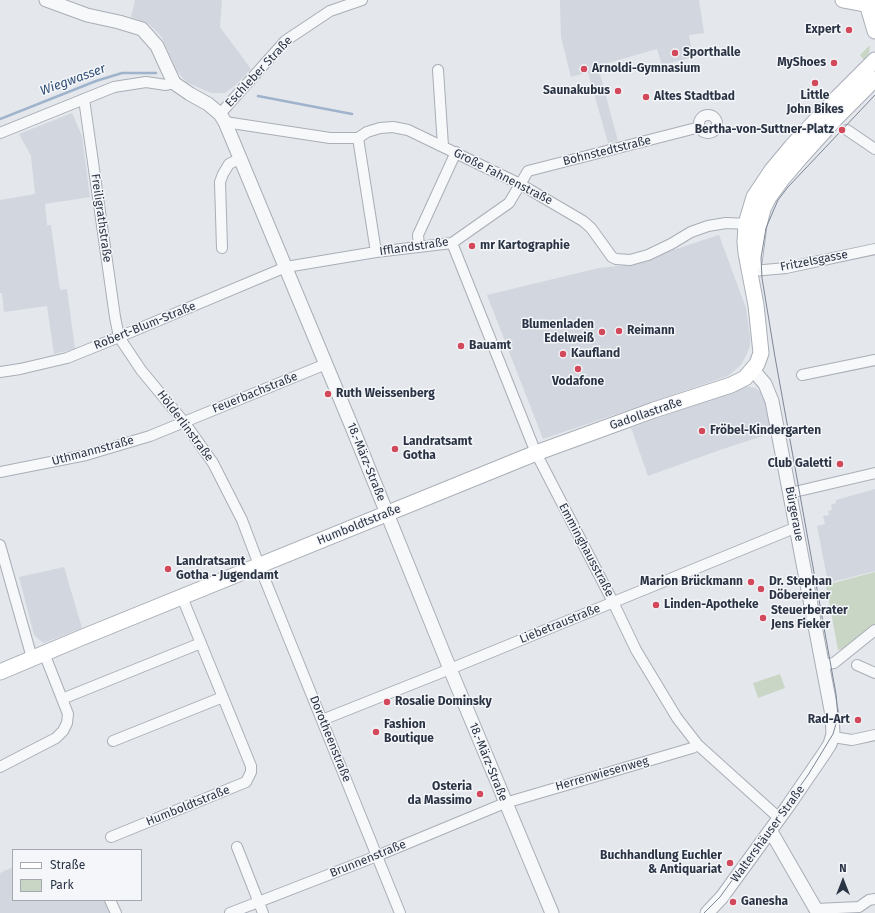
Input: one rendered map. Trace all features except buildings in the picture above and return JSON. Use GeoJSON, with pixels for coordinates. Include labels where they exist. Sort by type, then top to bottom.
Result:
{"type":"FeatureCollection","features":[{"type":"Feature","properties":{"kind":"main road"},"geometry":{"type":"LineString","coordinates":[[843,0],[870,3],[875,31]]}},
{"type":"Feature","properties":{"kind":"main road"},"geometry":{"type":"LineString","coordinates":[[832,113],[875,60]]}},
{"type":"Feature","properties":{"kind":"main road"},"geometry":{"type":"LineString","coordinates":[[754,370],[760,358],[761,348],[753,276],[746,253],[752,224],[754,197],[761,185],[792,146],[875,79]]}},
{"type":"Feature","properties":{"kind":"main road","name":"Gadollastraße"},"geometry":{"type":"LineString","coordinates":[[536,453],[654,410],[731,385],[745,378],[754,370]]}},
{"type":"Feature","properties":{"kind":"main road","name":"Humboldtstraße"},"geometry":{"type":"LineString","coordinates":[[0,672],[536,453]]}},
{"type":"Feature","properties":{"kind":"street"},"geometry":{"type":"LineString","coordinates":[[46,0],[88,15],[142,29],[157,46],[174,83],[208,104],[223,118]]}},
{"type":"Feature","properties":{"kind":"street","name":"Eschleber Straße"},"geometry":{"type":"LineString","coordinates":[[223,118],[285,41],[330,11],[362,0]]}},
{"type":"Feature","properties":{"kind":"street"},"geometry":{"type":"LineString","coordinates":[[438,70],[443,146]]}},
{"type":"Feature","properties":{"kind":"street"},"geometry":{"type":"LineString","coordinates":[[0,133],[114,87],[146,82],[166,85],[174,83]]}},
{"type":"Feature","properties":{"kind":"street","name":"Freiligrathstraße"},"geometry":{"type":"LineString","coordinates":[[84,99],[119,337]]}},
{"type":"Feature","properties":{"kind":"street","name":"Große Fahnenstraße"},"geometry":{"type":"LineString","coordinates":[[223,118],[330,138],[358,138],[373,130],[393,127],[408,130],[520,184],[583,221],[591,228],[612,257],[616,259],[630,260],[648,255],[691,232],[708,226],[726,223],[752,224]]}},
{"type":"Feature","properties":{"kind":"street","name":"18.-März-Straße"},"geometry":{"type":"LineString","coordinates":[[223,118],[241,158],[450,669],[552,913]]}},
{"type":"Feature","properties":{"kind":"street","name":"Bohnstedtstraße"},"geometry":{"type":"LineString","coordinates":[[520,184],[528,170],[700,127]]}},
{"type":"Feature","properties":{"kind":"street"},"geometry":{"type":"LineString","coordinates":[[848,130],[875,150]]}},
{"type":"Feature","properties":{"kind":"street"},"geometry":{"type":"LineString","coordinates":[[358,138],[376,252]]}},
{"type":"Feature","properties":{"kind":"street"},"geometry":{"type":"LineString","coordinates":[[419,247],[418,235],[456,152]]}},
{"type":"Feature","properties":{"kind":"street"},"geometry":{"type":"LineString","coordinates":[[222,248],[220,182],[229,164],[241,158]]}},
{"type":"Feature","properties":{"kind":"street","name":"Ifflandstraße"},"geometry":{"type":"LineString","coordinates":[[286,267],[376,252],[452,243],[509,203],[520,184]]}},
{"type":"Feature","properties":{"kind":"street","name":"Emminghausstraße"},"geometry":{"type":"LineString","coordinates":[[452,243],[536,453],[613,602],[636,650],[678,718],[698,745],[779,818]]}},
{"type":"Feature","properties":{"kind":"street","name":"Fritzelsgasse"},"geometry":{"type":"LineString","coordinates":[[753,276],[875,249]]}},
{"type":"Feature","properties":{"kind":"street","name":"Robert-Blum-Straße"},"geometry":{"type":"LineString","coordinates":[[0,372],[67,358],[286,267]]}},
{"type":"Feature","properties":{"kind":"street","name":"Hölderlinstraße"},"geometry":{"type":"LineString","coordinates":[[119,337],[141,370],[184,422],[213,463],[242,520],[259,565]]}},
{"type":"Feature","properties":{"kind":"street"},"geometry":{"type":"LineString","coordinates":[[802,375],[875,360]]}},
{"type":"Feature","properties":{"kind":"street","name":"Feuerbachstraße"},"geometry":{"type":"LineString","coordinates":[[184,422],[326,364]]}},
{"type":"Feature","properties":{"kind":"street","name":"Bürgeraue"},"geometry":{"type":"LineString","coordinates":[[754,370],[765,384],[771,395],[833,724],[833,738]]}},
{"type":"Feature","properties":{"kind":"street","name":"Uthmannstraße"},"geometry":{"type":"LineString","coordinates":[[0,472],[86,456],[150,436],[184,422]]}},
{"type":"Feature","properties":{"kind":"street"},"geometry":{"type":"LineString","coordinates":[[790,493],[875,473]]}},
{"type":"Feature","properties":{"kind":"street","name":"Liebetraustraße"},"geometry":{"type":"LineString","coordinates":[[322,720],[797,527]]}},
{"type":"Feature","properties":{"kind":"street"},"geometry":{"type":"LineString","coordinates":[[0,545],[38,656],[62,699],[68,714],[66,727],[60,734],[0,767]]}},
{"type":"Feature","properties":{"kind":"street","name":"Dorotheenstraße"},"geometry":{"type":"LineString","coordinates":[[259,565],[400,913]]}},
{"type":"Feature","properties":{"kind":"street","name":"Humboldtstraße"},"geometry":{"type":"LineString","coordinates":[[111,837],[246,782],[251,772],[251,766],[182,597]]}},
{"type":"Feature","properties":{"kind":"street"},"geometry":{"type":"LineString","coordinates":[[822,665],[834,663],[875,630]]}},
{"type":"Feature","properties":{"kind":"street"},"geometry":{"type":"LineString","coordinates":[[62,699],[200,643]]}},
{"type":"Feature","properties":{"kind":"street"},"geometry":{"type":"LineString","coordinates":[[857,664],[875,673]]}},
{"type":"Feature","properties":{"kind":"street"},"geometry":{"type":"LineString","coordinates":[[113,740],[223,697]]}},
{"type":"Feature","properties":{"kind":"street"},"geometry":{"type":"LineString","coordinates":[[833,738],[852,740],[875,735]]}},
{"type":"Feature","properties":{"kind":"street","name":"Waltershäuser Straße"},"geometry":{"type":"LineString","coordinates":[[707,913],[722,897],[769,832],[825,752],[833,738]]}},
{"type":"Feature","properties":{"kind":"street","name":"Herrenwiesenweg"},"geometry":{"type":"LineString","coordinates":[[505,802],[698,745]]}},
{"type":"Feature","properties":{"kind":"street","name":"Brunnenstraße"},"geometry":{"type":"LineString","coordinates":[[230,913],[376,856],[505,802]]}},
{"type":"Feature","properties":{"kind":"street"},"geometry":{"type":"LineString","coordinates":[[769,832],[773,836],[817,911],[860,907],[869,900],[875,899]]}},
{"type":"Feature","properties":{"kind":"street"},"geometry":{"type":"LineString","coordinates":[[237,847],[263,913]]}},
{"type":"Feature","properties":{"kind":"street"},"geometry":{"type":"LineString","coordinates":[[110,901],[116,913]]}},
{"type":"Feature","properties":{"kind":"shaded area"},"geometry":{"type":"Polygon","coordinates":[[[135,0],[222,0],[220,27],[251,69],[236,85],[225,93],[211,93],[186,82],[177,71],[161,36],[149,24],[131,17],[135,0]]]}},
{"type":"Feature","properties":{"kind":"shaded area","name":"Arnoldi-Gymnasium"},"geometry":{"type":"Polygon","coordinates":[[[560,0],[699,0],[704,33],[689,35],[693,57],[662,65],[657,49],[598,66],[618,141],[608,143],[588,72],[571,77],[561,37],[560,0]]]}},
{"type":"Feature","properties":{"kind":"shaded area"},"geometry":{"type":"Polygon","coordinates":[[[72,113],[82,136],[90,197],[45,204],[47,225],[51,225],[60,290],[67,289],[75,349],[54,354],[47,306],[4,312],[2,293],[0,293],[0,200],[35,194],[31,156],[19,134],[72,113]]]}},
{"type":"Feature","properties":{"kind":"shaded area"},"geometry":{"type":"Polygon","coordinates":[[[719,235],[746,308],[750,346],[741,365],[728,376],[543,439],[487,295],[599,268],[627,265],[719,235]]]}},
{"type":"Feature","properties":{"kind":"shaded area","name":"Fröbel-Kindergarten"},"geometry":{"type":"Polygon","coordinates":[[[745,386],[756,388],[762,393],[767,406],[772,433],[648,476],[631,428],[745,386]]]}},
{"type":"Feature","properties":{"kind":"shaded area"},"geometry":{"type":"Polygon","coordinates":[[[875,489],[875,571],[828,583],[817,526],[825,524],[823,516],[829,515],[828,511],[832,510],[831,505],[836,503],[836,500],[875,489]]]}},
{"type":"Feature","properties":{"kind":"shaded area"},"geometry":{"type":"Polygon","coordinates":[[[64,567],[82,628],[44,643],[34,635],[19,577],[64,567]]]}},
{"type":"Feature","properties":{"kind":"shaded area"},"geometry":{"type":"Polygon","coordinates":[[[12,867],[12,901],[105,901],[111,913],[0,913],[0,873],[12,867]]]}},
{"type":"Feature","properties":{"kind":"green space"},"geometry":{"type":"Polygon","coordinates":[[[870,45],[869,53],[864,60],[860,55],[870,45]]]}},
{"type":"Feature","properties":{"kind":"green space"},"geometry":{"type":"Polygon","coordinates":[[[875,572],[875,625],[843,649],[838,650],[826,585],[875,572]]]}},
{"type":"Feature","properties":{"kind":"green space"},"geometry":{"type":"Polygon","coordinates":[[[780,674],[785,688],[758,698],[753,683],[780,674]]]}},
{"type":"Feature","properties":{"kind":"waterway","name":"Wiegwasser"},"geometry":{"type":"LineString","coordinates":[[0,119],[96,81],[122,73],[156,73]]}},
{"type":"Feature","properties":{"kind":"waterway","name":"Wiegwasser"},"geometry":{"type":"LineString","coordinates":[[258,96],[352,114]]}},
{"type":"Feature","properties":{"kind":"tram line"},"geometry":{"type":"LineString","coordinates":[[704,913],[720,897],[808,775],[833,734],[838,717],[836,694],[775,357],[762,278],[761,258],[766,228],[778,200],[788,187],[875,95]]}},
{"type":"Feature","properties":{"kind":"place","name":"Expert"},"geometry":{"type":"Point","coordinates":[849,30]}},
{"type":"Feature","properties":{"kind":"place","name":"Sporthalle"},"geometry":{"type":"Point","coordinates":[675,53]}},
{"type":"Feature","properties":{"kind":"place","name":"MyShoes"},"geometry":{"type":"Point","coordinates":[834,63]}},
{"type":"Feature","properties":{"kind":"place","name":"Arnoldi-Gymnasium"},"geometry":{"type":"Point","coordinates":[584,69]}},
{"type":"Feature","properties":{"kind":"place","name":"Little John Bikes"},"geometry":{"type":"Point","coordinates":[815,83]}},
{"type":"Feature","properties":{"kind":"place","name":"Saunakubus"},"geometry":{"type":"Point","coordinates":[618,91]}},
{"type":"Feature","properties":{"kind":"place","name":"Altes Stadtbad"},"geometry":{"type":"Point","coordinates":[646,97]}},
{"type":"Feature","properties":{"kind":"place","name":"Bertha-von-Suttner-Platz"},"geometry":{"type":"Point","coordinates":[842,130]}},
{"type":"Feature","properties":{"kind":"place","name":"mr Kartographie"},"geometry":{"type":"Point","coordinates":[472,246]}},
{"type":"Feature","properties":{"kind":"place","name":"Reimann"},"geometry":{"type":"Point","coordinates":[619,331]}},
{"type":"Feature","properties":{"kind":"place","name":"Blumenladen Edelweiß"},"geometry":{"type":"Point","coordinates":[602,332]}},
{"type":"Feature","properties":{"kind":"place","name":"Bauamt"},"geometry":{"type":"Point","coordinates":[461,346]}},
{"type":"Feature","properties":{"kind":"place","name":"Kaufland"},"geometry":{"type":"Point","coordinates":[563,354]}},
{"type":"Feature","properties":{"kind":"place","name":"Vodafone"},"geometry":{"type":"Point","coordinates":[578,369]}},
{"type":"Feature","properties":{"kind":"place","name":"Ruth Weissenberg"},"geometry":{"type":"Point","coordinates":[328,394]}},
{"type":"Feature","properties":{"kind":"place","name":"Fröbel-Kindergarten"},"geometry":{"type":"Point","coordinates":[702,431]}},
{"type":"Feature","properties":{"kind":"place","name":"Landratsamt Gotha"},"geometry":{"type":"Point","coordinates":[395,449]}},
{"type":"Feature","properties":{"kind":"place","name":"Club Galetti"},"geometry":{"type":"Point","coordinates":[840,464]}},
{"type":"Feature","properties":{"kind":"place","name":"Landratsamt Gotha - Jugendamt"},"geometry":{"type":"Point","coordinates":[168,569]}},
{"type":"Feature","properties":{"kind":"place","name":"Marion Brückmann"},"geometry":{"type":"Point","coordinates":[751,582]}},
{"type":"Feature","properties":{"kind":"place","name":"Dr. Stephan Döbereiner"},"geometry":{"type":"Point","coordinates":[761,589]}},
{"type":"Feature","properties":{"kind":"place","name":"Linden-Apotheke"},"geometry":{"type":"Point","coordinates":[656,605]}},
{"type":"Feature","properties":{"kind":"place","name":"Steuerberater Jens Fieker"},"geometry":{"type":"Point","coordinates":[763,618]}},
{"type":"Feature","properties":{"kind":"place","name":"Rosalie Dominsky"},"geometry":{"type":"Point","coordinates":[387,702]}},
{"type":"Feature","properties":{"kind":"place","name":"Rad-Art"},"geometry":{"type":"Point","coordinates":[858,720]}},
{"type":"Feature","properties":{"kind":"place","name":"Fashion Boutique"},"geometry":{"type":"Point","coordinates":[376,732]}},
{"type":"Feature","properties":{"kind":"place","name":"Osteria da Massimo"},"geometry":{"type":"Point","coordinates":[480,794]}},
{"type":"Feature","properties":{"kind":"place","name":"Buchhandlung Euchler & Antiquariat"},"geometry":{"type":"Point","coordinates":[730,863]}},
{"type":"Feature","properties":{"kind":"place","name":"Ganesha"},"geometry":{"type":"Point","coordinates":[733,902]}}]}
